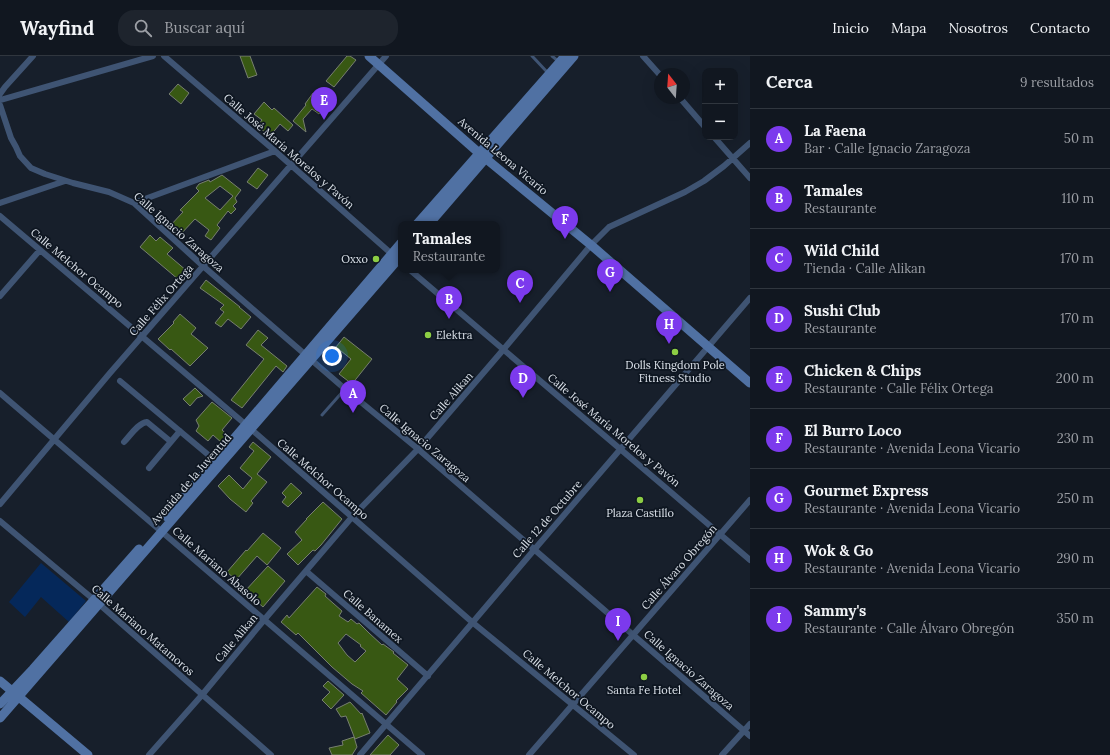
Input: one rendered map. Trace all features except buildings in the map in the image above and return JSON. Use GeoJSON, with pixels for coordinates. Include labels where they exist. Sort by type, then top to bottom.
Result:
{"type":"FeatureCollection","features":[{"type":"Feature","properties":{"kind":"street"},"geometry":{"type":"LineString","coordinates":[[0,94],[33,56]]}},
{"type":"Feature","properties":{"kind":"street"},"geometry":{"type":"LineString","coordinates":[[0,100],[153,56]]}},
{"type":"Feature","properties":{"kind":"street","name":"Calle José María Morelos y Pavón"},"geometry":{"type":"LineString","coordinates":[[164,56],[398,258]]}},
{"type":"Feature","properties":{"kind":"street","name":"Avenida Leona Vicario"},"geometry":{"type":"LineString","coordinates":[[369,56],[483,156],[590,245],[750,383]]}},
{"type":"Feature","properties":{"kind":"street","name":"Calle Félix Ortega"},"geometry":{"type":"LineString","coordinates":[[0,504],[203,266],[386,56]]}},
{"type":"Feature","properties":{"kind":"street"},"geometry":{"type":"LineString","coordinates":[[420,221],[483,156],[574,56]]}},
{"type":"Feature","properties":{"kind":"street"},"geometry":{"type":"LineString","coordinates":[[643,56],[654,68]]}},
{"type":"Feature","properties":{"kind":"street"},"geometry":{"type":"LineString","coordinates":[[431,221],[550,74],[559,58]]}},
{"type":"Feature","properties":{"kind":"street"},"geometry":{"type":"LineString","coordinates":[[685,104],[702,124]]}},
{"type":"Feature","properties":{"kind":"street","name":"Calle Ignacio Zaragoza"},"geometry":{"type":"LineString","coordinates":[[0,105],[11,138],[20,156],[31,168],[65,180],[109,192],[134,203],[203,266],[345,389],[750,736]]}},
{"type":"Feature","properties":{"kind":"street"},"geometry":{"type":"LineString","coordinates":[[717,140],[750,178]]}},
{"type":"Feature","properties":{"kind":"street","name":"Calle Alikan"},"geometry":{"type":"LineString","coordinates":[[149,755],[202,695],[352,517],[418,450],[590,245],[610,228],[685,192],[704,181],[733,159],[750,143]]}},
{"type":"Feature","properties":{"kind":"street"},"geometry":{"type":"LineString","coordinates":[[134,203],[275,151]]}},
{"type":"Feature","properties":{"kind":"street"},"geometry":{"type":"LineString","coordinates":[[0,203],[65,180]]}},
{"type":"Feature","properties":{"kind":"street","name":"Calle Melchor Ocampo"},"geometry":{"type":"LineString","coordinates":[[0,216],[249,426],[472,622],[634,755]]}},
{"type":"Feature","properties":{"kind":"street"},"geometry":{"type":"LineString","coordinates":[[0,296],[40,250]]}},
{"type":"Feature","properties":{"kind":"street","name":"Avenida de la Juventud"},"geometry":{"type":"LineString","coordinates":[[0,718],[15,694],[160,530],[309,357],[398,258]]}},
{"type":"Feature","properties":{"kind":"street","name":"Calle José María Morelos y Pavón"},"geometry":{"type":"LineString","coordinates":[[413,273],[750,560]]}},
{"type":"Feature","properties":{"kind":"street","name":"Calle 12 de Octubre"},"geometry":{"type":"LineString","coordinates":[[360,755],[750,298]]}},
{"type":"Feature","properties":{"kind":"street"},"geometry":{"type":"LineString","coordinates":[[120,381],[218,462]]}},
{"type":"Feature","properties":{"kind":"street","name":"Calle Mariano Abasolo"},"geometry":{"type":"LineString","coordinates":[[0,393],[422,755]]}},
{"type":"Feature","properties":{"kind":"street"},"geometry":{"type":"LineString","coordinates":[[124,442],[140,424],[144,422],[147,422],[170,441]]}},
{"type":"Feature","properties":{"kind":"street"},"geometry":{"type":"LineString","coordinates":[[149,468],[170,441],[180,431]]}},
{"type":"Feature","properties":{"kind":"street","name":"Calle Álvaro Obregón"},"geometry":{"type":"LineString","coordinates":[[529,755],[750,500]]}},
{"type":"Feature","properties":{"kind":"street","name":"Calle Mariano Matamoros"},"geometry":{"type":"LineString","coordinates":[[0,521],[97,602],[271,755]]}},
{"type":"Feature","properties":{"kind":"street","name":"Calle Banamex"},"geometry":{"type":"LineString","coordinates":[[306,571],[428,676]]}},
{"type":"Feature","properties":{"kind":"street"},"geometry":{"type":"LineString","coordinates":[[0,681],[88,755]]}},
{"type":"Feature","properties":{"kind":"street","name":"Avenida de la Juventud"},"geometry":{"type":"LineString","coordinates":[[0,704],[15,694]]}},
{"type":"Feature","properties":{"kind":"street"},"geometry":{"type":"LineString","coordinates":[[722,755],[750,724]]}},
{"type":"Feature","properties":{"kind":"lane"},"geometry":{"type":"LineString","coordinates":[[532,56],[550,74]]}},
{"type":"Feature","properties":{"kind":"lane"},"geometry":{"type":"LineString","coordinates":[[322,415],[345,389]]}},
{"type":"Feature","properties":{"kind":"shaded area"},"geometry":{"type":"Polygon","coordinates":[[[41,563],[86,601],[69,622],[41,597],[25,617],[9,602],[41,563]]]}},
{"type":"Feature","properties":{"kind":"place","name":"Chicken & Chips"},"geometry":{"type":"Point","coordinates":[324,120]}},
{"type":"Feature","properties":{"kind":"place","name":"El Burro Loco"},"geometry":{"type":"Point","coordinates":[565,239]}},
{"type":"Feature","properties":{"kind":"place","name":"Oxxo"},"geometry":{"type":"Point","coordinates":[376,259]}},
{"type":"Feature","properties":{"kind":"place","name":"Gourmet Express"},"geometry":{"type":"Point","coordinates":[610,292]}},
{"type":"Feature","properties":{"kind":"place","name":"Wild Child"},"geometry":{"type":"Point","coordinates":[520,303]}},
{"type":"Feature","properties":{"kind":"place","name":"Tamales"},"geometry":{"type":"Point","coordinates":[449,319]}},
{"type":"Feature","properties":{"kind":"place","name":"Elektra"},"geometry":{"type":"Point","coordinates":[428,335]}},
{"type":"Feature","properties":{"kind":"place","name":"Wok & Go"},"geometry":{"type":"Point","coordinates":[669,344]}},
{"type":"Feature","properties":{"kind":"place","name":"Dolls Kingdom Pole Fitness Studio"},"geometry":{"type":"Point","coordinates":[675,352]}},
{"type":"Feature","properties":{"kind":"place","name":"Sushi Club"},"geometry":{"type":"Point","coordinates":[523,398]}},
{"type":"Feature","properties":{"kind":"place","name":"La Faena"},"geometry":{"type":"Point","coordinates":[353,413]}},
{"type":"Feature","properties":{"kind":"place","name":"Plaza Castillo"},"geometry":{"type":"Point","coordinates":[640,500]}},
{"type":"Feature","properties":{"kind":"place","name":"Sammy's"},"geometry":{"type":"Point","coordinates":[618,641]}},
{"type":"Feature","properties":{"kind":"place","name":"Santa Fe Hotel"},"geometry":{"type":"Point","coordinates":[644,677]}}]}
